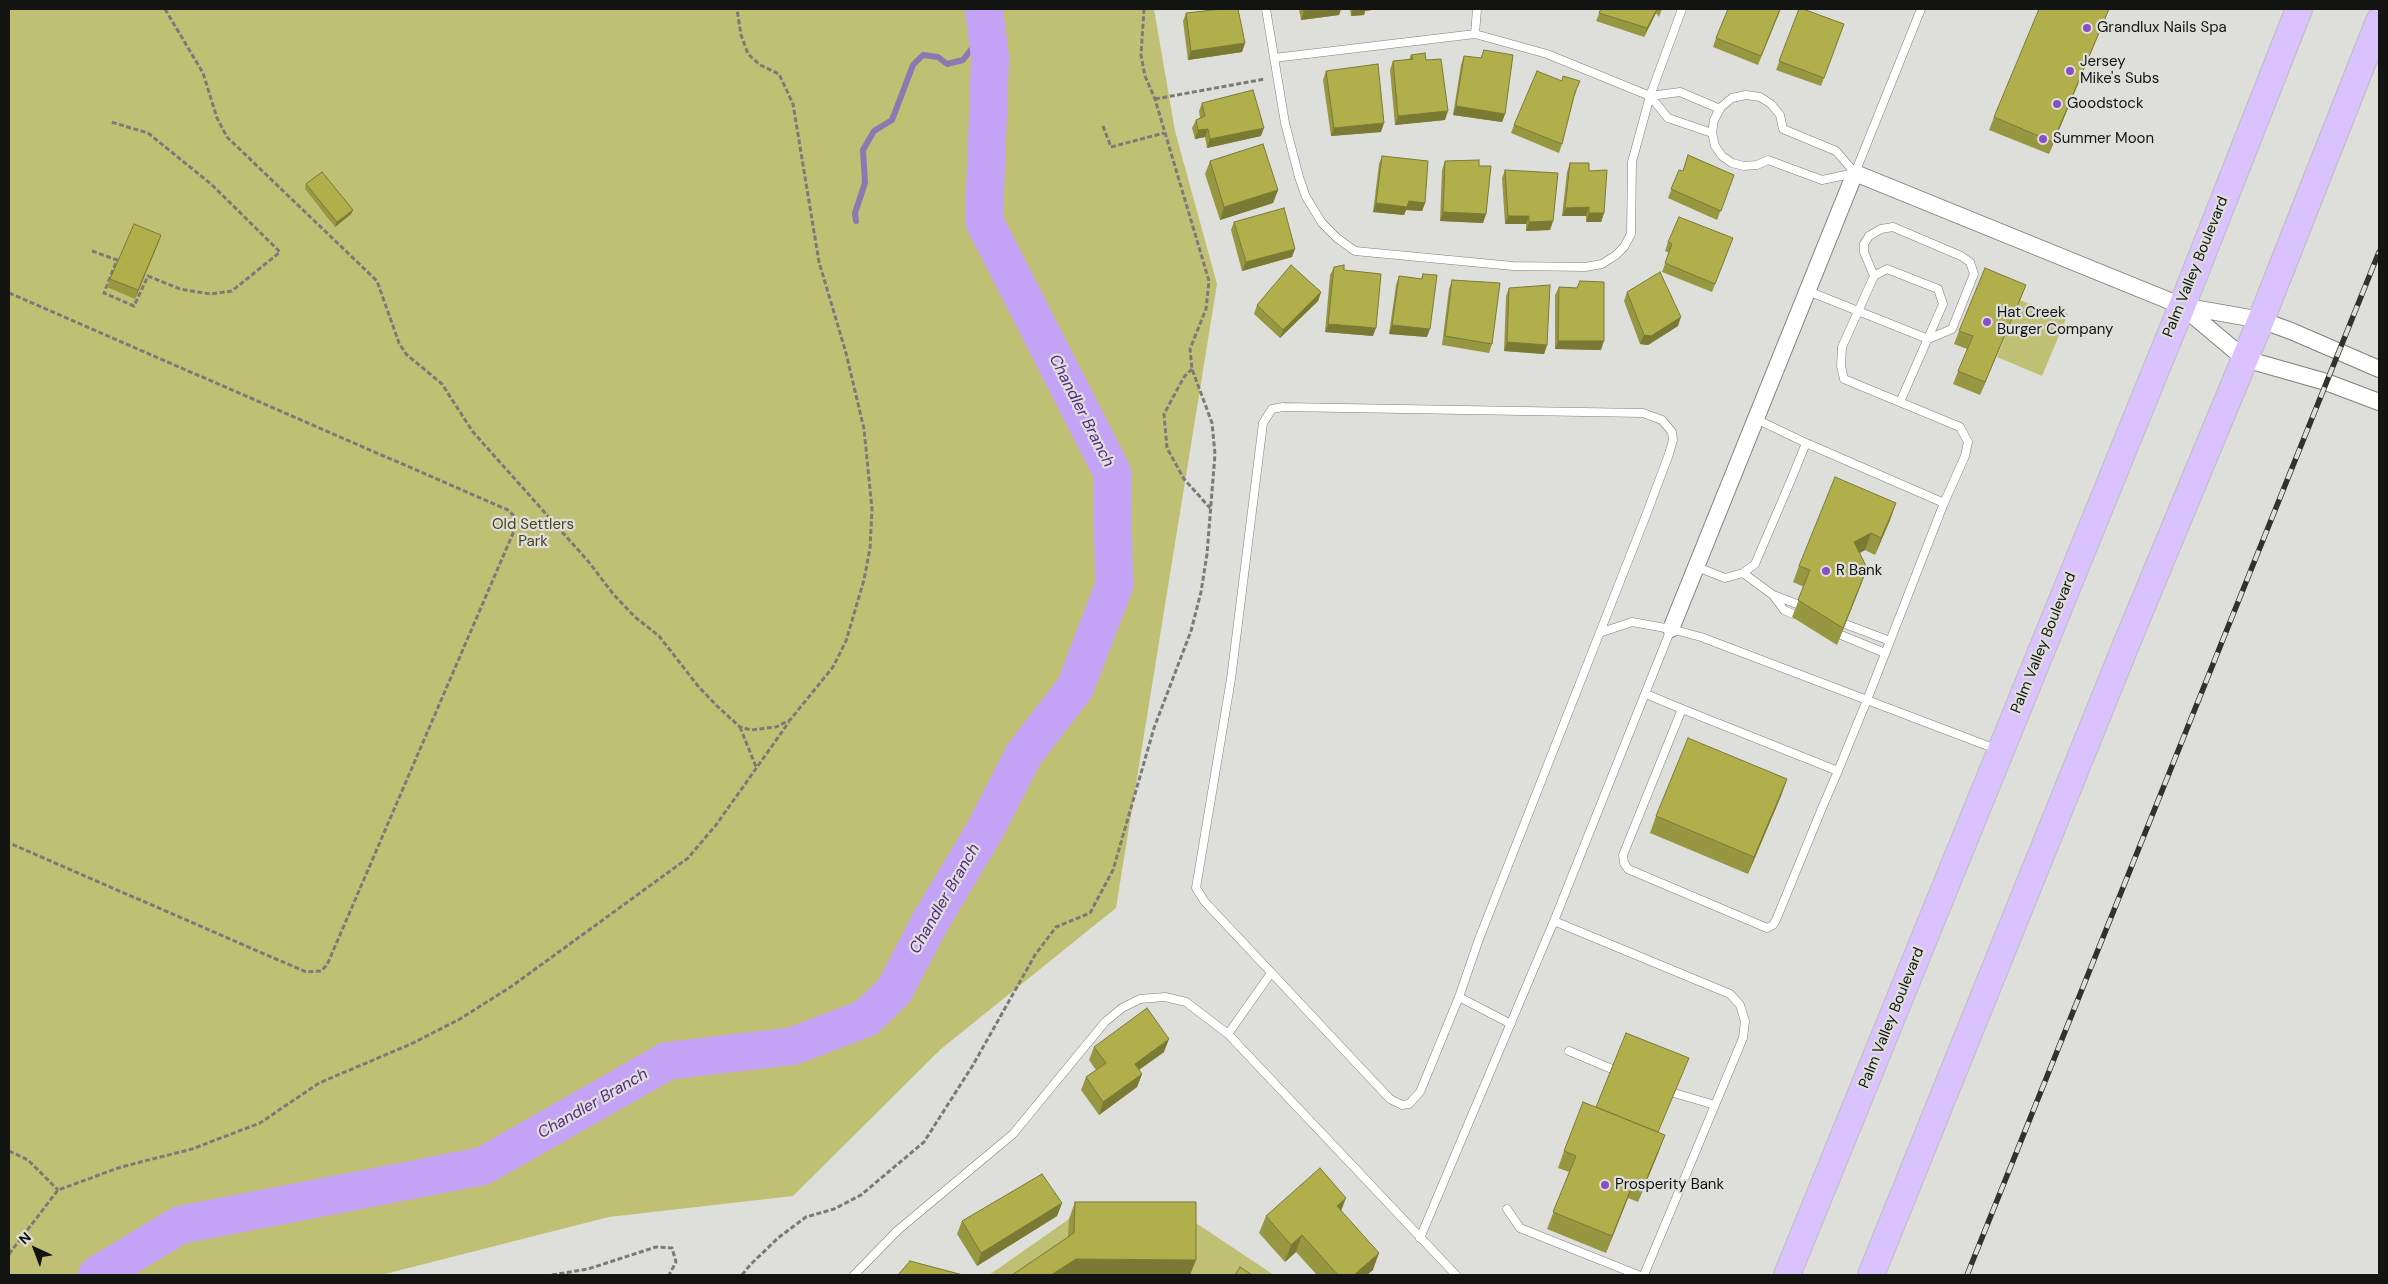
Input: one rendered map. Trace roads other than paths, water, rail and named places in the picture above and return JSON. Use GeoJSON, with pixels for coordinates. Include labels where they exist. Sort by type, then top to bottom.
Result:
{"type":"FeatureCollection","features":[{"type":"Feature","properties":{"kind":"highway","name":"Palm Valley Boulevard"},"geometry":{"type":"LineString","coordinates":[[1786,1275],[2182,306],[2299,9]]}},
{"type":"Feature","properties":{"kind":"highway"},"geometry":{"type":"LineString","coordinates":[[1871,1275],[2126,644],[2245,360],[2379,21]]}},
{"type":"Feature","properties":{"kind":"street"},"geometry":{"type":"LineString","coordinates":[[1671,629],[1855,173],[2182,306],[2261,320],[2379,369]]}},
{"type":"Feature","properties":{"kind":"street"},"geometry":{"type":"LineString","coordinates":[[2182,306],[2245,360],[2326,382],[2379,402]]}},
{"type":"Feature","properties":{"kind":"lane"},"geometry":{"type":"LineString","coordinates":[[1266,9],[1285,123],[1306,197],[1322,223],[1337,238],[1355,251],[1513,266],[1585,267],[1602,264],[1624,247],[1631,234],[1632,162],[1650,96],[1682,9]]}},
{"type":"Feature","properties":{"kind":"lane"},"geometry":{"type":"LineString","coordinates":[[1475,34],[1477,9]]}},
{"type":"Feature","properties":{"kind":"lane"},"geometry":{"type":"LineString","coordinates":[[1855,173],[1921,9]]}},
{"type":"Feature","properties":{"kind":"lane"},"geometry":{"type":"LineString","coordinates":[[1274,58],[1475,34],[1547,54],[1650,96],[1668,118],[1712,133]]}},
{"type":"Feature","properties":{"kind":"lane"},"geometry":{"type":"LineString","coordinates":[[1650,96],[1680,92],[1720,109]]}},
{"type":"Feature","properties":{"kind":"lane"},"geometry":{"type":"LineString","coordinates":[[1746,95],[1760,97],[1772,104],[1780,115],[1783,129],[1836,151],[1855,173],[1822,180],[1768,160],[1757,165],[1744,166],[1732,163],[1722,156],[1715,146],[1712,133],[1714,120],[1720,109],[1732,98],[1746,95]]}},
{"type":"Feature","properties":{"kind":"lane"},"geometry":{"type":"LineString","coordinates":[[1808,292],[1928,339],[1952,329],[1974,274],[1970,262],[1962,256],[1893,227],[1881,228],[1869,236],[1864,244],[1864,252],[1874,276]]}},
{"type":"Feature","properties":{"kind":"lane"},"geometry":{"type":"LineString","coordinates":[[1682,709],[1623,855],[1624,863],[1628,870],[1767,928],[1773,925],[1776,920],[1867,700],[1944,503],[1966,456],[1968,442],[1960,427],[1844,379],[1841,366],[1842,347],[1874,276],[1887,269],[1938,288],[1943,304],[1900,402]]}},
{"type":"Feature","properties":{"kind":"lane"},"geometry":{"type":"LineString","coordinates":[[1283,407],[1643,413],[1662,420],[1672,432],[1673,440],[1602,632],[1479,939],[1459,998],[1420,1092],[1409,1104],[1402,1105],[1390,1099],[1205,902],[1196,888],[1231,679],[1263,423],[1272,409],[1283,407]]}},
{"type":"Feature","properties":{"kind":"lane"},"geometry":{"type":"LineString","coordinates":[[1756,419],[1806,443],[1944,503]]}},
{"type":"Feature","properties":{"kind":"lane"},"geometry":{"type":"LineString","coordinates":[[1697,566],[1725,578],[1743,574],[1755,564],[1806,443]]}},
{"type":"Feature","properties":{"kind":"lane"},"geometry":{"type":"LineString","coordinates":[[1743,574],[1774,595],[1797,604]]}},
{"type":"Feature","properties":{"kind":"lane"},"geometry":{"type":"LineString","coordinates":[[1774,595],[1784,610],[1793,614]]}},
{"type":"Feature","properties":{"kind":"lane"},"geometry":{"type":"LineString","coordinates":[[1602,632],[1632,622],[1701,637],[2001,750]]}},
{"type":"Feature","properties":{"kind":"lane"},"geometry":{"type":"LineString","coordinates":[[1845,624],[1890,641]]}},
{"type":"Feature","properties":{"kind":"lane"},"geometry":{"type":"LineString","coordinates":[[1420,1238],[1554,921],[1671,629]]}},
{"type":"Feature","properties":{"kind":"lane"},"geometry":{"type":"LineString","coordinates":[[1841,635],[1885,654]]}},
{"type":"Feature","properties":{"kind":"lane"},"geometry":{"type":"LineString","coordinates":[[1646,694],[1838,771]]}},
{"type":"Feature","properties":{"kind":"lane"},"geometry":{"type":"LineString","coordinates":[[1554,921],[1730,994],[1740,1005],[1745,1021],[1742,1038],[1644,1275]]}},
{"type":"Feature","properties":{"kind":"lane"},"geometry":{"type":"LineString","coordinates":[[1228,1034],[1271,973]]}},
{"type":"Feature","properties":{"kind":"lane"},"geometry":{"type":"LineString","coordinates":[[854,1275],[898,1230],[1013,1134],[1104,1022],[1122,1008],[1140,999],[1165,997],[1186,1002],[1228,1034],[1456,1275]]}},
{"type":"Feature","properties":{"kind":"lane"},"geometry":{"type":"LineString","coordinates":[[1459,998],[1511,1024]]}},
{"type":"Feature","properties":{"kind":"lane"},"geometry":{"type":"LineString","coordinates":[[1569,1051],[1612,1069]]}},
{"type":"Feature","properties":{"kind":"lane"},"geometry":{"type":"LineString","coordinates":[[1674,1093],[1714,1105]]}},
{"type":"Feature","properties":{"kind":"lane"},"geometry":{"type":"LineString","coordinates":[[1507,1209],[1520,1228],[1638,1275]]}},
{"type":"Feature","properties":{"kind":"waterway","name":"Chandler Branch"},"geometry":{"type":"LineString","coordinates":[[97,1275],[180,1225],[483,1166],[667,1061],[793,1046],[866,1018],[894,991],[930,922],[985,830],[1024,754],[1075,688],[1114,586],[1112,472],[984,221],[990,58],[984,9]]}},
{"type":"Feature","properties":{"kind":"waterway"},"geometry":{"type":"LineString","coordinates":[[856,221],[855,213],[865,183],[863,150],[874,131],[892,120],[913,65],[923,55],[938,57],[947,64],[963,60],[987,29]]}},
{"type":"Feature","properties":{"kind":"railway"},"geometry":{"type":"LineString","coordinates":[[1967,1275],[2379,252]]}},
{"type":"Feature","properties":{"kind":"place","name":"Grandlux Nails Spa"},"geometry":{"type":"Point","coordinates":[2087,28]}},
{"type":"Feature","properties":{"kind":"place","name":"Jersey Mike's Subs"},"geometry":{"type":"Point","coordinates":[2070,71]}},
{"type":"Feature","properties":{"kind":"place","name":"Goodstock"},"geometry":{"type":"Point","coordinates":[2057,104]}},
{"type":"Feature","properties":{"kind":"place","name":"Summer Moon"},"geometry":{"type":"Point","coordinates":[2043,139]}},
{"type":"Feature","properties":{"kind":"place","name":"Hat Creek Burger Company"},"geometry":{"type":"Point","coordinates":[1987,322]}},
{"type":"Feature","properties":{"kind":"place","name":"R Bank"},"geometry":{"type":"Point","coordinates":[1826,571]}},
{"type":"Feature","properties":{"kind":"place","name":"Prosperity Bank"},"geometry":{"type":"Point","coordinates":[1605,1185]}},
{"type":"Feature","properties":{"kind":"park label","name":"Old Settlers Park"},"geometry":{"type":"Point","coordinates":[533,534]}}]}
